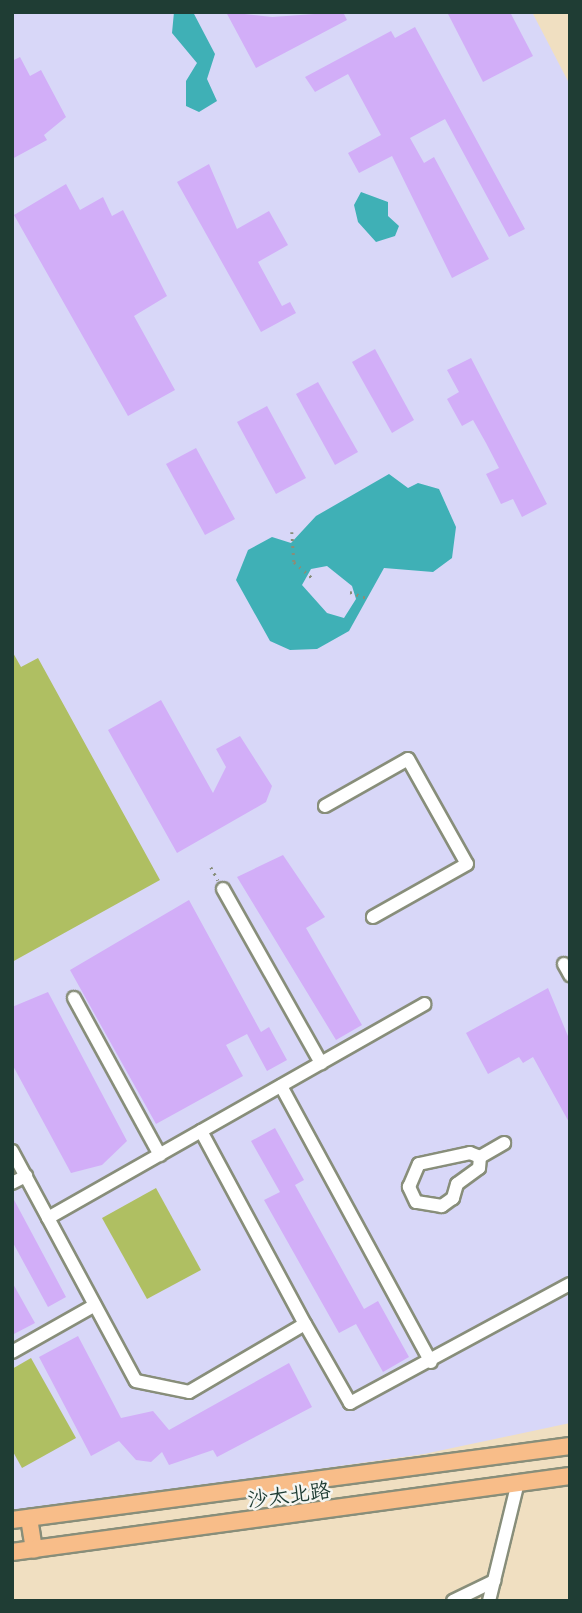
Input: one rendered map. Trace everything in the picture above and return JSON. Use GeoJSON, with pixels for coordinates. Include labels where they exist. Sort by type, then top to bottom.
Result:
{"type":"FeatureCollection","features":[{"type":"Feature","properties":{"kind":"main road","name":"沙太北路"},"geometry":{"type":"LineString","coordinates":[[20,1519],[570,1446]]}},
{"type":"Feature","properties":{"kind":"main road","name":"沙太北路"},"geometry":{"type":"LineString","coordinates":[[12,1552],[517,1486],[570,1476]]}},
{"type":"Feature","properties":{"kind":"main road"},"geometry":{"type":"LineString","coordinates":[[20,1519],[34,1550]]}},
{"type":"Feature","properties":{"kind":"street"},"geometry":{"type":"LineString","coordinates":[[325,806],[408,759],[467,864],[373,917]]}},
{"type":"Feature","properties":{"kind":"street"},"geometry":{"type":"LineString","coordinates":[[223,889],[321,1063]]}},
{"type":"Feature","properties":{"kind":"street"},"geometry":{"type":"LineString","coordinates":[[74,998],[160,1155]]}},
{"type":"Feature","properties":{"kind":"street"},"geometry":{"type":"LineString","coordinates":[[48,1218],[424,1004]]}},
{"type":"Feature","properties":{"kind":"street"},"geometry":{"type":"LineString","coordinates":[[281,1086],[430,1362]]}},
{"type":"Feature","properties":{"kind":"street"},"geometry":{"type":"LineString","coordinates":[[201,1131],[350,1404],[570,1284]]}},
{"type":"Feature","properties":{"kind":"street"},"geometry":{"type":"LineString","coordinates":[[480,1157],[479,1168],[442,1206],[416,1202],[409,1187],[419,1164],[480,1157],[504,1143]]}},
{"type":"Feature","properties":{"kind":"street"},"geometry":{"type":"LineString","coordinates":[[12,1151],[136,1381],[190,1392],[305,1324]]}},
{"type":"Feature","properties":{"kind":"street"},"geometry":{"type":"LineString","coordinates":[[12,1184],[26,1176]]}},
{"type":"Feature","properties":{"kind":"street"},"geometry":{"type":"LineString","coordinates":[[12,1352],[95,1305]]}},
{"type":"Feature","properties":{"kind":"street"},"geometry":{"type":"LineString","coordinates":[[489,1601],[517,1486]]}},
{"type":"Feature","properties":{"kind":"street"},"geometry":{"type":"LineString","coordinates":[[453,1601],[494,1581]]}},
{"type":"Feature","properties":{"kind":"path"},"geometry":{"type":"LineString","coordinates":[[292,533],[294,562],[311,577]]}},
{"type":"Feature","properties":{"kind":"path"},"geometry":{"type":"LineString","coordinates":[[350,592],[369,599]]}},
{"type":"Feature","properties":{"kind":"shaded area"},"geometry":{"type":"Polygon","coordinates":[[[12,12],[532,12],[570,85],[570,1423],[424,1454],[12,1513],[12,12]]]}},
{"type":"Feature","properties":{"kind":"green space"},"geometry":{"type":"Polygon","coordinates":[[[12,651],[21,667],[38,658],[160,880],[12,962],[12,651]]]}},
{"type":"Feature","properties":{"kind":"green space"},"geometry":{"type":"Polygon","coordinates":[[[156,1188],[201,1270],[147,1299],[102,1218],[156,1188]]]}},
{"type":"Feature","properties":{"kind":"green space"},"geometry":{"type":"Polygon","coordinates":[[[31,1358],[76,1438],[22,1468],[12,1450],[12,1369],[31,1358]]]}},
{"type":"Feature","properties":{"kind":"water"},"geometry":{"type":"Polygon","coordinates":[[[174,12],[193,12],[215,54],[207,79],[217,101],[199,112],[186,106],[186,81],[197,63],[172,33],[174,12]]]}},
{"type":"Feature","properties":{"kind":"water"},"geometry":{"type":"Polygon","coordinates":[[[361,192],[388,202],[388,216],[399,226],[395,236],[376,242],[358,222],[354,205],[361,192]]]}},
{"type":"Feature","properties":{"kind":"water"},"geometry":{"type":"Polygon","coordinates":[[[389,474],[408,488],[418,483],[439,489],[456,527],[452,558],[433,572],[384,568],[349,631],[317,649],[290,650],[270,641],[236,580],[248,550],[272,537],[291,543],[316,516],[389,474]],[[327,566],[311,569],[302,585],[327,613],[344,618],[356,599],[352,586],[327,566]]]}},
{"type":"Feature","properties":{"kind":"building"},"geometry":{"type":"Polygon","coordinates":[[[226,12],[272,17],[343,12],[347,20],[256,68],[226,12]]]}},
{"type":"Feature","properties":{"kind":"building"},"geometry":{"type":"Polygon","coordinates":[[[447,12],[510,12],[533,56],[483,82],[447,12]]]}},
{"type":"Feature","properties":{"kind":"building"},"geometry":{"type":"Polygon","coordinates":[[[415,27],[525,229],[509,237],[445,119],[410,138],[424,163],[434,157],[489,259],[452,278],[392,156],[359,173],[348,153],[381,135],[348,74],[315,92],[305,77],[391,31],[395,38],[415,27]]]}},
{"type":"Feature","properties":{"kind":"building"},"geometry":{"type":"Polygon","coordinates":[[[20,57],[30,76],[41,70],[66,117],[44,135],[47,140],[12,159],[12,61],[20,57]]]}},
{"type":"Feature","properties":{"kind":"building"},"geometry":{"type":"Polygon","coordinates":[[[209,164],[237,229],[269,211],[288,245],[258,262],[282,306],[290,302],[296,313],[261,332],[177,182],[209,164]]]}},
{"type":"Feature","properties":{"kind":"building"},"geometry":{"type":"Polygon","coordinates":[[[66,184],[80,210],[103,197],[112,216],[123,210],[167,296],[134,316],[175,390],[128,416],[14,215],[66,184]]]}},
{"type":"Feature","properties":{"kind":"building"},"geometry":{"type":"Polygon","coordinates":[[[375,349],[414,420],[392,433],[352,362],[375,349]]]}},
{"type":"Feature","properties":{"kind":"building"},"geometry":{"type":"Polygon","coordinates":[[[471,358],[547,504],[522,517],[513,499],[501,504],[486,474],[499,468],[473,420],[462,426],[447,399],[459,392],[447,370],[471,358]]]}},
{"type":"Feature","properties":{"kind":"building"},"geometry":{"type":"Polygon","coordinates":[[[318,382],[358,452],[335,465],[296,394],[318,382]]]}},
{"type":"Feature","properties":{"kind":"building"},"geometry":{"type":"Polygon","coordinates":[[[267,406],[306,478],[276,494],[237,422],[267,406]]]}},
{"type":"Feature","properties":{"kind":"building"},"geometry":{"type":"Polygon","coordinates":[[[196,448],[235,519],[205,535],[166,464],[196,448]]]}},
{"type":"Feature","properties":{"kind":"building"},"geometry":{"type":"Polygon","coordinates":[[[161,700],[213,793],[226,767],[216,749],[240,736],[272,786],[266,802],[177,853],[108,730],[161,700]]]}},
{"type":"Feature","properties":{"kind":"building"},"geometry":{"type":"Polygon","coordinates":[[[283,855],[325,917],[306,928],[362,1025],[336,1040],[237,877],[283,855]]]}},
{"type":"Feature","properties":{"kind":"building"},"geometry":{"type":"Polygon","coordinates":[[[189,900],[261,1032],[269,1027],[287,1060],[267,1071],[247,1034],[226,1045],[243,1076],[156,1124],[70,970],[189,900]]]}},
{"type":"Feature","properties":{"kind":"building"},"geometry":{"type":"Polygon","coordinates":[[[548,988],[570,1041],[570,1124],[533,1057],[523,1063],[519,1057],[488,1074],[466,1033],[548,988]]]}},
{"type":"Feature","properties":{"kind":"building"},"geometry":{"type":"Polygon","coordinates":[[[48,992],[127,1141],[102,1165],[71,1173],[12,1064],[12,1007],[48,992]]]}},
{"type":"Feature","properties":{"kind":"building"},"geometry":{"type":"Polygon","coordinates":[[[275,1128],[304,1180],[295,1185],[364,1309],[378,1301],[409,1357],[383,1372],[356,1324],[339,1333],[264,1200],[280,1192],[251,1141],[275,1128]]]}},
{"type":"Feature","properties":{"kind":"building"},"geometry":{"type":"Polygon","coordinates":[[[12,1196],[66,1297],[48,1307],[12,1241],[12,1196]]]}},
{"type":"Feature","properties":{"kind":"building"},"geometry":{"type":"Polygon","coordinates":[[[12,1282],[35,1323],[12,1335],[12,1282]]]}},
{"type":"Feature","properties":{"kind":"building"},"geometry":{"type":"Polygon","coordinates":[[[78,1336],[121,1418],[153,1411],[169,1430],[289,1363],[312,1407],[217,1457],[213,1450],[169,1465],[162,1452],[151,1462],[136,1460],[119,1441],[91,1456],[39,1357],[78,1336]]]}}]}
